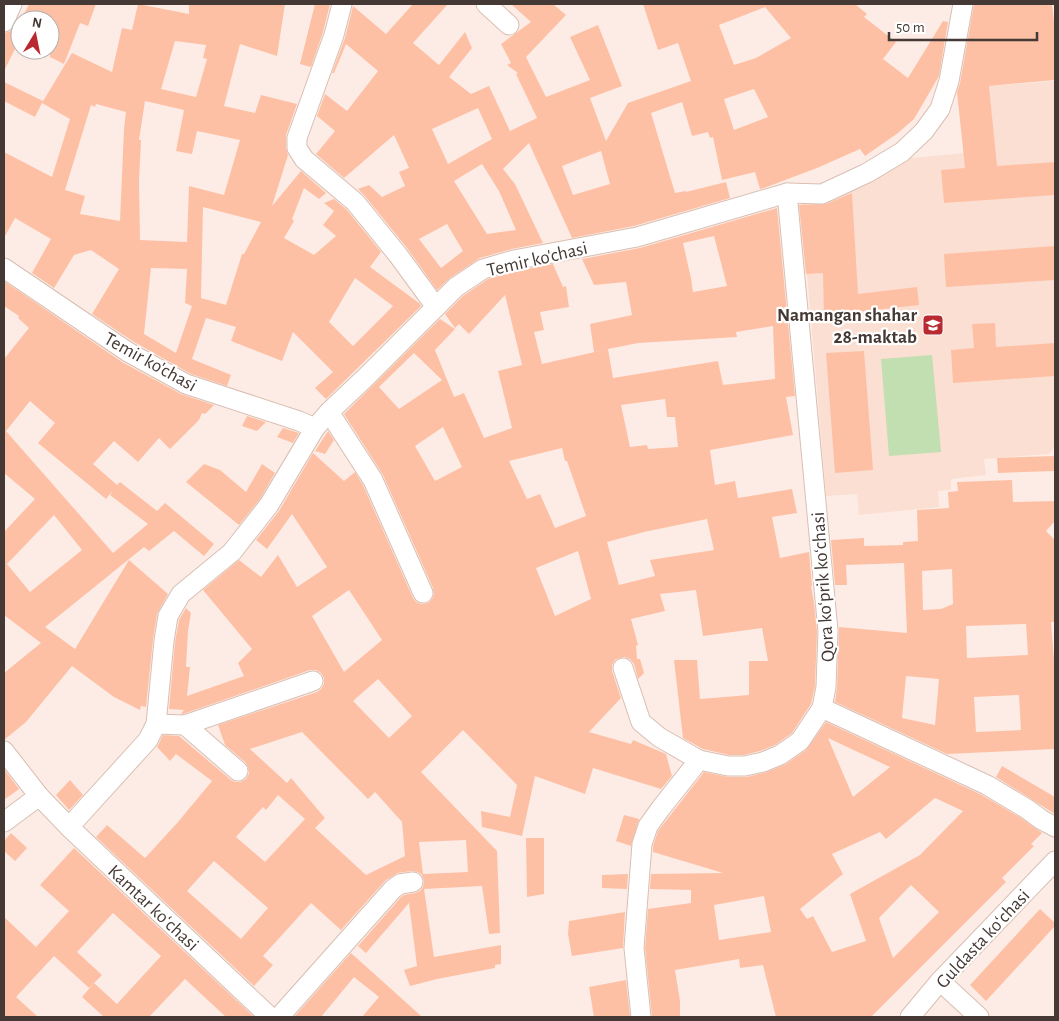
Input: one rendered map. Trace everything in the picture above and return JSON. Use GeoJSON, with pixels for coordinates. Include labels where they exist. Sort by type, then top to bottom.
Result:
{"type":"FeatureCollection","features":[{"type":"Feature","properties":{"kind":"street"},"geometry":{"type":"LineString","coordinates":[[4,22],[12,4]]}},
{"type":"Feature","properties":{"kind":"street"},"geometry":{"type":"LineString","coordinates":[[342,4],[334,35],[297,138],[297,148],[304,159],[355,202],[398,255],[436,307]]}},
{"type":"Feature","properties":{"kind":"street"},"geometry":{"type":"LineString","coordinates":[[486,4],[509,25]]}},
{"type":"Feature","properties":{"kind":"street","name":"Temir ko'chasi"},"geometry":{"type":"LineString","coordinates":[[4,268],[128,352],[186,384],[315,428],[456,287],[483,269],[514,260],[637,237],[787,193],[822,194],[874,169],[902,152],[924,131],[940,109],[949,81],[962,4]]}},
{"type":"Feature","properties":{"kind":"street","name":"Qora koʻprik koʻchasi"},"geometry":{"type":"LineString","coordinates":[[623,668],[642,722],[659,737],[699,760],[728,766],[745,766],[763,762],[780,755],[800,741],[822,708],[826,687],[828,631],[787,193]]}},
{"type":"Feature","properties":{"kind":"street"},"geometry":{"type":"LineString","coordinates":[[329,412],[373,480],[423,592]]}},
{"type":"Feature","properties":{"kind":"street"},"geometry":{"type":"LineString","coordinates":[[69,827],[148,740],[156,724],[168,616],[181,594],[232,552],[269,506],[315,428]]}},
{"type":"Feature","properties":{"kind":"street"},"geometry":{"type":"LineString","coordinates":[[156,724],[185,725],[314,681]]}},
{"type":"Feature","properties":{"kind":"street"},"geometry":{"type":"LineString","coordinates":[[822,708],[987,785],[1055,827]]}},
{"type":"Feature","properties":{"kind":"street"},"geometry":{"type":"LineString","coordinates":[[185,725],[238,771]]}},
{"type":"Feature","properties":{"kind":"street","name":"Kamtar koʻchasi"},"geometry":{"type":"LineString","coordinates":[[4,751],[39,796],[69,827],[270,1017]]}},
{"type":"Feature","properties":{"kind":"street"},"geometry":{"type":"LineString","coordinates":[[642,1017],[634,948],[642,844],[648,826],[660,808],[699,760]]}},
{"type":"Feature","properties":{"kind":"street"},"geometry":{"type":"LineString","coordinates":[[4,822],[39,796]]}},
{"type":"Feature","properties":{"kind":"street","name":"Guldasta koʻchasi"},"geometry":{"type":"LineString","coordinates":[[910,1017],[940,981],[1055,861]]}},
{"type":"Feature","properties":{"kind":"street"},"geometry":{"type":"LineString","coordinates":[[279,1017],[393,889],[400,884],[413,882]]}},
{"type":"Feature","properties":{"kind":"street"},"geometry":{"type":"LineString","coordinates":[[940,981],[979,1017]]}},
{"type":"Feature","properties":{"kind":"shaded area","name":"Namangan shahar 28-maktab"},"geometry":{"type":"Polygon","coordinates":[[[1055,81],[1055,446],[1049,454],[984,459],[986,475],[951,479],[951,490],[938,491],[939,507],[859,515],[857,494],[826,496],[801,203],[824,199],[902,159],[995,150],[989,86],[1055,81]]]}},
{"type":"Feature","properties":{"kind":"green space"},"geometry":{"type":"Polygon","coordinates":[[[932,355],[941,452],[889,456],[881,359],[932,355]]]}},
{"type":"Feature","properties":{"kind":"building"},"geometry":{"type":"Polygon","coordinates":[[[29,4],[96,4],[88,26],[80,23],[64,64],[56,60],[60,60],[60,10],[26,10],[29,4]]]}},
{"type":"Feature","properties":{"kind":"building"},"geometry":{"type":"Polygon","coordinates":[[[138,4],[189,14],[189,4],[285,4],[277,56],[240,44],[224,106],[255,113],[261,95],[297,104],[286,135],[288,155],[272,206],[301,171],[326,193],[319,199],[304,188],[292,219],[294,221],[284,238],[314,255],[336,236],[323,225],[334,211],[324,203],[334,199],[347,210],[381,252],[370,267],[421,306],[326,399],[315,388],[333,372],[293,332],[282,361],[231,341],[236,327],[206,318],[192,359],[231,375],[227,386],[191,374],[134,342],[92,314],[119,269],[91,250],[74,255],[54,288],[32,273],[51,239],[15,218],[4,238],[4,152],[52,177],[70,119],[42,103],[72,53],[112,72],[122,28],[132,30],[138,4]],[[175,41],[161,89],[196,97],[207,59],[203,58],[206,45],[175,41]],[[145,101],[139,140],[141,140],[139,181],[140,240],[187,242],[189,186],[224,195],[240,140],[197,131],[192,154],[176,151],[184,110],[145,101]],[[96,104],[95,107],[91,105],[65,190],[85,196],[80,214],[120,221],[126,112],[96,104]],[[203,207],[201,298],[226,305],[242,254],[244,254],[261,222],[203,207]],[[151,268],[144,334],[176,353],[192,306],[185,303],[187,269],[151,268]],[[355,278],[329,322],[353,346],[393,306],[355,278]]]}},
{"type":"Feature","properties":{"kind":"building"},"geometry":{"type":"Polygon","coordinates":[[[315,4],[330,4],[311,67],[300,64],[315,4]]]}},
{"type":"Feature","properties":{"kind":"building"},"geometry":{"type":"Polygon","coordinates":[[[413,4],[448,4],[413,43],[439,65],[465,32],[472,48],[449,77],[471,94],[489,86],[510,131],[537,118],[516,74],[518,73],[507,65],[511,63],[501,44],[531,22],[511,4],[553,4],[566,15],[526,57],[546,97],[590,80],[570,37],[598,25],[622,86],[590,98],[606,141],[628,103],[691,81],[678,43],[658,50],[643,4],[855,4],[867,14],[864,17],[896,42],[883,59],[908,78],[943,21],[948,22],[939,76],[914,119],[898,133],[865,156],[860,149],[764,188],[760,189],[755,172],[722,180],[713,137],[710,138],[708,132],[692,136],[682,102],[651,113],[675,193],[726,182],[730,198],[634,226],[572,238],[529,143],[503,169],[515,184],[543,243],[480,258],[450,278],[437,290],[407,248],[358,189],[369,185],[382,197],[405,186],[399,172],[409,168],[394,135],[344,178],[316,154],[335,131],[317,116],[325,94],[347,111],[378,71],[346,44],[334,73],[332,73],[345,38],[353,6],[386,34],[413,4]],[[765,7],[719,25],[734,65],[756,58],[791,38],[765,7]],[[754,89],[724,99],[734,130],[768,117],[754,89]],[[478,108],[432,129],[448,164],[492,139],[478,108]],[[601,151],[562,166],[573,195],[610,184],[601,151]],[[482,164],[454,181],[487,234],[516,230],[499,191],[482,164]],[[447,224],[419,239],[441,268],[463,251],[447,224]]]}},
{"type":"Feature","properties":{"kind":"building"},"geometry":{"type":"Polygon","coordinates":[[[974,4],[1052,4],[1055,21],[1055,80],[989,86],[997,166],[1055,162],[1055,195],[944,203],[941,170],[965,168],[957,92],[974,4]]]}},
{"type":"Feature","properties":{"kind":"building"},"geometry":{"type":"Polygon","coordinates":[[[10,31],[10,59],[4,71],[4,33],[10,31]]]}},
{"type":"Feature","properties":{"kind":"building"},"geometry":{"type":"Polygon","coordinates":[[[4,82],[43,101],[35,117],[4,101],[4,82]]]}},
{"type":"Feature","properties":{"kind":"building"},"geometry":{"type":"Polygon","coordinates":[[[852,193],[858,294],[917,287],[919,305],[846,313],[846,318],[824,319],[823,273],[806,274],[799,205],[826,204],[852,193]]]}},
{"type":"Feature","properties":{"kind":"building"},"geometry":{"type":"Polygon","coordinates":[[[777,208],[795,396],[786,397],[793,435],[710,450],[715,485],[735,481],[738,498],[792,489],[797,513],[772,517],[780,558],[809,552],[817,631],[815,686],[811,704],[792,733],[775,745],[760,751],[744,755],[729,755],[703,749],[683,738],[674,660],[697,660],[700,699],[749,695],[749,661],[768,661],[762,628],[703,636],[696,590],[660,594],[665,611],[631,619],[638,645],[636,646],[637,659],[640,659],[644,673],[638,679],[634,664],[630,659],[625,657],[615,660],[612,665],[612,671],[621,698],[589,732],[631,744],[633,740],[666,754],[672,776],[661,789],[593,768],[585,794],[535,776],[522,836],[482,827],[481,811],[510,817],[517,785],[463,730],[421,772],[497,851],[500,933],[489,934],[482,886],[424,889],[434,957],[501,945],[501,964],[495,965],[495,968],[410,986],[404,970],[417,966],[409,903],[366,953],[358,946],[401,897],[420,891],[423,887],[422,875],[411,871],[398,873],[386,880],[341,930],[311,903],[263,956],[273,965],[254,986],[96,837],[107,825],[145,858],[212,781],[176,754],[170,761],[157,747],[163,735],[179,736],[231,780],[241,782],[249,774],[248,767],[245,762],[225,745],[218,725],[317,692],[324,684],[324,678],[316,670],[310,670],[181,714],[184,710],[169,709],[175,642],[179,620],[186,608],[191,613],[186,667],[190,667],[187,696],[244,676],[238,663],[252,649],[203,590],[239,560],[261,577],[278,555],[297,587],[327,567],[292,514],[267,549],[256,540],[279,511],[313,453],[344,481],[355,472],[363,485],[413,598],[421,604],[428,603],[434,595],[433,588],[383,475],[344,414],[440,319],[455,329],[435,350],[454,397],[464,393],[484,438],[512,428],[498,371],[522,365],[505,295],[469,334],[459,324],[455,328],[445,314],[463,296],[488,279],[553,264],[563,287],[566,286],[569,307],[540,312],[544,330],[534,332],[542,364],[608,349],[594,352],[590,324],[632,315],[626,282],[594,285],[582,259],[640,248],[777,208]],[[714,236],[683,243],[693,292],[727,286],[714,236]],[[773,326],[736,332],[737,337],[638,343],[608,349],[613,378],[718,361],[723,385],[775,379],[773,326]],[[414,353],[379,387],[399,409],[442,380],[414,353]],[[665,399],[621,405],[630,447],[647,445],[648,449],[678,447],[675,417],[667,417],[665,399]],[[443,427],[415,446],[435,481],[462,467],[443,427]],[[562,448],[509,461],[527,499],[540,494],[555,528],[586,516],[562,448]],[[707,519],[607,542],[619,585],[655,576],[650,560],[714,550],[707,519]],[[578,551],[536,568],[555,616],[591,599],[578,551]],[[349,590],[312,616],[344,672],[382,640],[349,590]],[[378,679],[353,701],[389,738],[412,716],[378,679]],[[302,732],[250,749],[287,783],[291,778],[325,818],[315,828],[366,875],[405,856],[402,822],[375,792],[368,799],[302,732]],[[278,795],[266,810],[263,807],[236,837],[265,862],[305,819],[278,795]],[[466,840],[419,842],[423,874],[468,872],[466,840]],[[214,861],[187,891],[241,939],[268,908],[214,861]]]}},
{"type":"Feature","properties":{"kind":"building"},"geometry":{"type":"Polygon","coordinates":[[[1055,246],[1055,280],[946,287],[944,254],[1055,246]]]}},
{"type":"Feature","properties":{"kind":"building"},"geometry":{"type":"Polygon","coordinates":[[[4,281],[122,362],[181,394],[214,405],[205,414],[202,413],[199,420],[170,449],[159,438],[138,462],[114,441],[93,464],[117,485],[120,482],[157,511],[165,503],[214,544],[204,556],[174,531],[149,551],[144,547],[45,627],[75,649],[129,560],[168,594],[157,614],[146,707],[141,706],[140,710],[114,697],[72,666],[26,722],[4,740],[4,673],[41,643],[4,615],[4,532],[35,499],[4,473],[4,359],[29,328],[18,318],[19,316],[4,306],[4,281]],[[30,401],[6,431],[113,553],[148,524],[110,495],[113,490],[106,499],[38,443],[55,423],[30,401]],[[54,515],[7,564],[30,592],[82,550],[54,515]]]}},
{"type":"Feature","properties":{"kind":"building"},"geometry":{"type":"Polygon","coordinates":[[[995,323],[996,347],[1055,343],[1055,376],[953,383],[951,350],[974,348],[972,324],[995,323]]]}},
{"type":"Feature","properties":{"kind":"building"},"geometry":{"type":"Polygon","coordinates":[[[864,351],[873,470],[835,473],[826,353],[864,351]]]}},
{"type":"Feature","properties":{"kind":"building"},"geometry":{"type":"Polygon","coordinates":[[[247,416],[266,422],[257,431],[242,426],[247,416]]]}},
{"type":"Feature","properties":{"kind":"building"},"geometry":{"type":"Polygon","coordinates":[[[283,428],[299,433],[293,443],[277,437],[283,428]]]}},
{"type":"Feature","properties":{"kind":"building"},"geometry":{"type":"Polygon","coordinates":[[[328,431],[334,440],[325,454],[315,451],[328,431]]]}},
{"type":"Feature","properties":{"kind":"building"},"geometry":{"type":"Polygon","coordinates":[[[1055,456],[1055,471],[998,473],[997,458],[1055,456]]]}},
{"type":"Feature","properties":{"kind":"building"},"geometry":{"type":"Polygon","coordinates":[[[204,464],[220,470],[246,492],[262,464],[275,473],[260,499],[239,525],[186,482],[204,464]]]}},
{"type":"Feature","properties":{"kind":"building"},"geometry":{"type":"Polygon","coordinates":[[[1012,480],[1013,502],[1055,501],[1055,521],[1046,531],[1055,540],[1055,622],[1051,622],[1055,659],[1055,749],[947,754],[835,702],[839,627],[907,633],[904,563],[846,565],[847,585],[835,585],[831,540],[864,538],[864,546],[903,545],[903,542],[918,541],[917,510],[949,508],[948,492],[958,491],[957,482],[1012,480]],[[952,569],[922,571],[923,610],[941,609],[953,604],[952,569]],[[1026,624],[966,626],[967,658],[1028,655],[1026,624]],[[906,676],[902,718],[935,725],[939,679],[906,676]],[[1019,695],[974,697],[976,732],[1021,730],[1019,695]]]}},
{"type":"Feature","properties":{"kind":"building"},"geometry":{"type":"Polygon","coordinates":[[[826,722],[982,795],[1042,833],[1031,844],[1034,846],[1002,878],[1006,882],[871,1017],[776,1017],[763,965],[740,968],[739,959],[675,970],[680,1001],[680,1017],[652,1017],[645,948],[648,909],[691,903],[691,890],[650,889],[651,874],[723,873],[653,852],[658,831],[704,772],[728,777],[747,777],[767,772],[786,764],[806,750],[826,722]],[[828,738],[853,797],[890,767],[828,738]],[[935,798],[886,839],[880,832],[832,854],[843,874],[800,909],[807,919],[813,916],[832,952],[866,941],[850,894],[920,855],[963,811],[935,798]],[[911,885],[879,918],[893,958],[939,912],[911,885]],[[764,896],[714,905],[719,940],[771,932],[764,896]]]}},
{"type":"Feature","properties":{"kind":"building"},"geometry":{"type":"Polygon","coordinates":[[[1002,766],[1055,797],[1055,814],[996,777],[1002,766]]]}},
{"type":"Feature","properties":{"kind":"building"},"geometry":{"type":"Polygon","coordinates":[[[4,769],[19,789],[4,800],[4,769]]]}},
{"type":"Feature","properties":{"kind":"building"},"geometry":{"type":"Polygon","coordinates":[[[70,780],[83,795],[69,810],[56,795],[70,780]]]}},
{"type":"Feature","properties":{"kind":"building"},"geometry":{"type":"Polygon","coordinates":[[[624,815],[639,819],[631,846],[616,841],[624,815]]]}},
{"type":"Feature","properties":{"kind":"building"},"geometry":{"type":"Polygon","coordinates":[[[11,833],[27,848],[15,861],[4,851],[4,841],[11,833]]]}},
{"type":"Feature","properties":{"kind":"building"},"geometry":{"type":"Polygon","coordinates":[[[526,838],[544,838],[544,894],[527,897],[526,838]]]}},
{"type":"Feature","properties":{"kind":"building"},"geometry":{"type":"Polygon","coordinates":[[[74,848],[254,1017],[226,1017],[185,979],[149,1017],[104,1017],[82,997],[94,983],[89,988],[54,956],[16,997],[38,1017],[4,1017],[4,917],[36,947],[69,911],[40,885],[74,848]],[[113,913],[77,952],[102,975],[94,983],[117,1004],[161,956],[113,913]]]}},
{"type":"Feature","properties":{"kind":"building"},"geometry":{"type":"Polygon","coordinates":[[[628,874],[627,889],[602,888],[602,875],[628,874]]]}},
{"type":"Feature","properties":{"kind":"building"},"geometry":{"type":"Polygon","coordinates":[[[1040,909],[1055,923],[1055,926],[986,1001],[970,985],[1040,909]]]}},
{"type":"Feature","properties":{"kind":"building"},"geometry":{"type":"Polygon","coordinates":[[[625,912],[623,948],[572,956],[568,934],[569,921],[625,912]]]}},
{"type":"Feature","properties":{"kind":"building"},"geometry":{"type":"Polygon","coordinates":[[[351,953],[422,1017],[362,1017],[379,997],[354,977],[321,1017],[294,1017],[351,953]]]}},
{"type":"Feature","properties":{"kind":"building"},"geometry":{"type":"Polygon","coordinates":[[[626,980],[630,1017],[594,1017],[589,987],[626,980]]]}},
{"type":"Feature","properties":{"kind":"place","name":"Namangan shahar 28-maktab"},"geometry":{"type":"Point","coordinates":[933,325]}}]}
